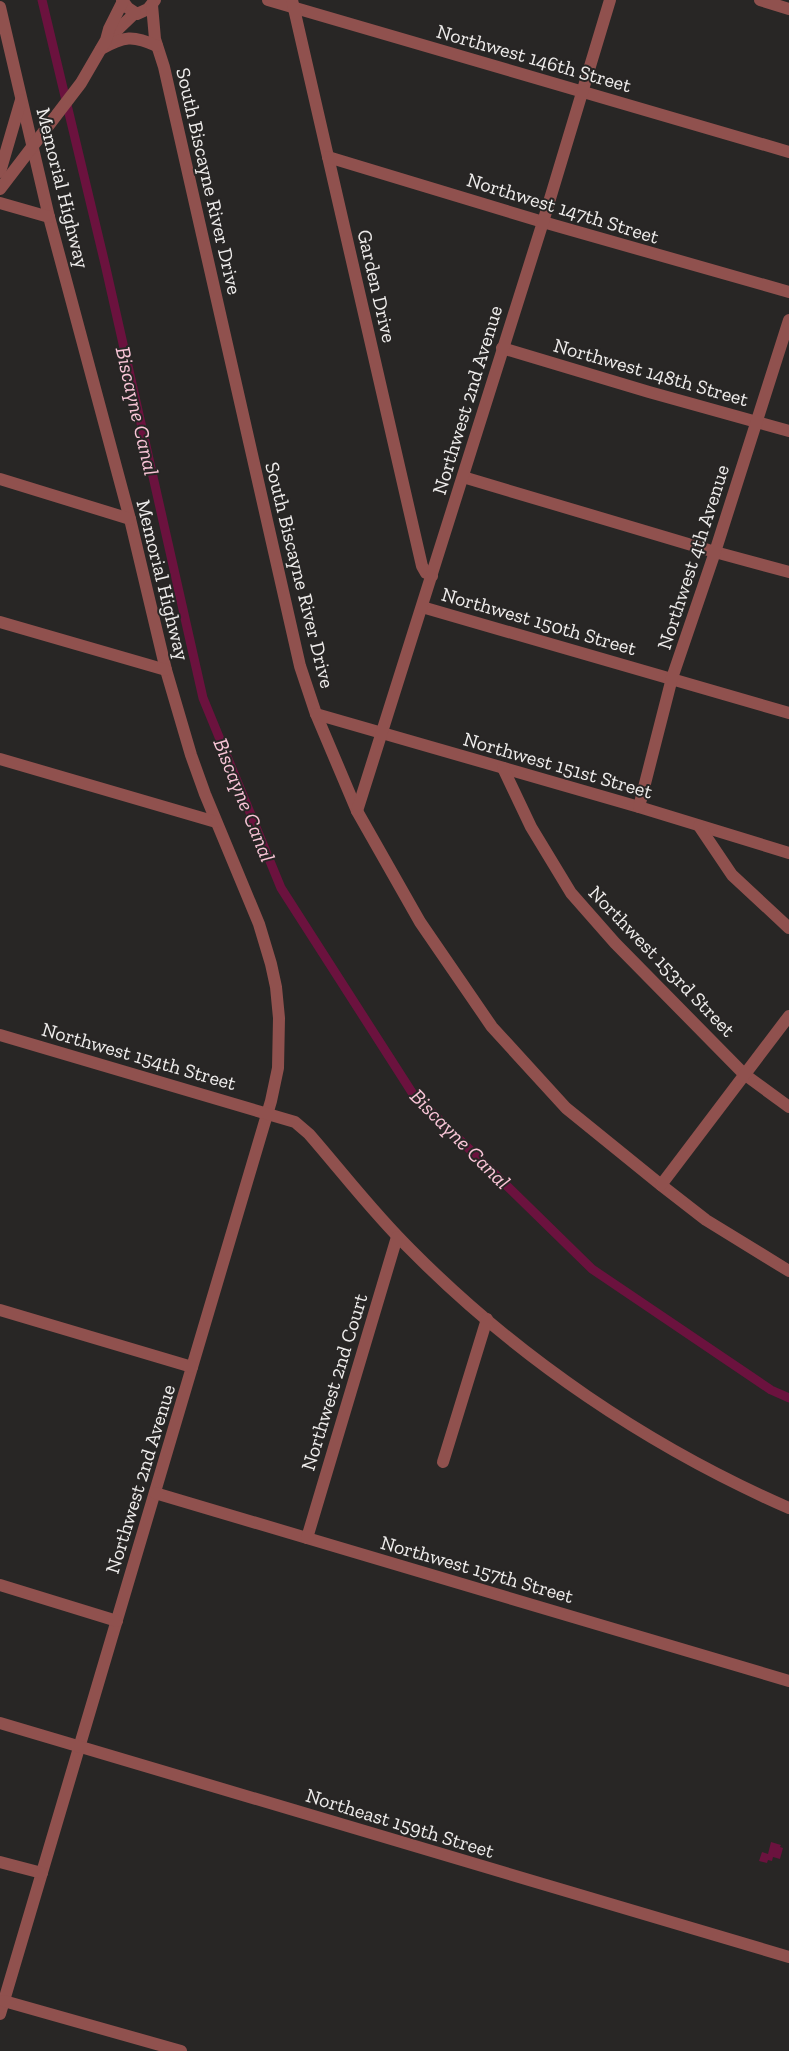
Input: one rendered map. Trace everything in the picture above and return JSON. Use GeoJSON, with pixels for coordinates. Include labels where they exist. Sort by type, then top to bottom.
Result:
{"type":"FeatureCollection","features":[{"type":"Feature","properties":{"kind":"street","name":"Northwest 146th Street"},"geometry":{"type":"LineString","coordinates":[[268,0],[293,4],[789,152]]}},
{"type":"Feature","properties":{"kind":"street","name":"Northwest 2nd Avenue"},"geometry":{"type":"LineString","coordinates":[[358,811],[543,222],[610,0]]}},
{"type":"Feature","properties":{"kind":"street"},"geometry":{"type":"LineString","coordinates":[[760,0],[789,9]]}},
{"type":"Feature","properties":{"kind":"street"},"geometry":{"type":"LineString","coordinates":[[0,189],[81,83],[104,44],[123,1]]}},
{"type":"Feature","properties":{"kind":"street","name":"South Biscayne River Drive"},"geometry":{"type":"LineString","coordinates":[[123,1],[136,14],[156,43]]}},
{"type":"Feature","properties":{"kind":"street"},"geometry":{"type":"LineString","coordinates":[[104,44],[136,14],[144,12],[153,3]]}},
{"type":"Feature","properties":{"kind":"street","name":"South Biscayne River Drive"},"geometry":{"type":"LineString","coordinates":[[153,3],[156,43],[164,67],[300,666],[316,714],[358,811],[420,922],[492,1027],[566,1108],[661,1186],[706,1220],[789,1272]]}},
{"type":"Feature","properties":{"kind":"street","name":"Garden Drive"},"geometry":{"type":"LineString","coordinates":[[293,4],[422,566],[426,573],[432,576]]}},
{"type":"Feature","properties":{"kind":"street","name":"Memorial Highway"},"geometry":{"type":"LineString","coordinates":[[0,7],[49,218],[130,519],[166,670],[191,755],[267,949]]}},
{"type":"Feature","properties":{"kind":"street"},"geometry":{"type":"LineString","coordinates":[[104,44],[130,37],[156,43]]}},
{"type":"Feature","properties":{"kind":"street"},"geometry":{"type":"LineString","coordinates":[[0,172],[22,97]]}},
{"type":"Feature","properties":{"kind":"street","name":"Northwest 147th Street"},"geometry":{"type":"LineString","coordinates":[[328,157],[543,222],[789,292]]}},
{"type":"Feature","properties":{"kind":"street"},"geometry":{"type":"LineString","coordinates":[[0,203],[49,218]]}},
{"type":"Feature","properties":{"kind":"street","name":"Northwest 4th Avenue"},"geometry":{"type":"LineString","coordinates":[[639,807],[672,678],[715,552],[789,320]]}},
{"type":"Feature","properties":{"kind":"street","name":"Northwest 148th Street"},"geometry":{"type":"LineString","coordinates":[[502,348],[789,432]]}},
{"type":"Feature","properties":{"kind":"street"},"geometry":{"type":"LineString","coordinates":[[463,477],[715,552],[789,572]]}},
{"type":"Feature","properties":{"kind":"street"},"geometry":{"type":"LineString","coordinates":[[0,479],[130,519]]}},
{"type":"Feature","properties":{"kind":"street","name":"Northwest 150th Street"},"geometry":{"type":"LineString","coordinates":[[422,607],[789,713]]}},
{"type":"Feature","properties":{"kind":"street"},"geometry":{"type":"LineString","coordinates":[[0,622],[166,670]]}},
{"type":"Feature","properties":{"kind":"street","name":"Northwest 151st Street"},"geometry":{"type":"LineString","coordinates":[[316,714],[639,807],[789,853]]}},
{"type":"Feature","properties":{"kind":"street"},"geometry":{"type":"LineString","coordinates":[[0,759],[216,822]]}},
{"type":"Feature","properties":{"kind":"street","name":"Northwest 153rd Street"},"geometry":{"type":"LineString","coordinates":[[504,768],[531,827],[571,893],[615,943],[744,1074],[789,1107]]}},
{"type":"Feature","properties":{"kind":"street"},"geometry":{"type":"LineString","coordinates":[[699,826],[732,875],[789,928]]}},
{"type":"Feature","properties":{"kind":"street","name":"Northwest 2nd Avenue"},"geometry":{"type":"LineString","coordinates":[[0,2014],[268,1113],[278,1068],[279,1018],[276,982],[267,949]]}},
{"type":"Feature","properties":{"kind":"street"},"geometry":{"type":"LineString","coordinates":[[661,1186],[789,1016]]}},
{"type":"Feature","properties":{"kind":"street","name":"Northwest 154th Street"},"geometry":{"type":"LineString","coordinates":[[0,1034],[292,1120],[304,1129],[397,1236],[435,1274],[550,1370],[616,1415],[693,1460],[789,1508]]}},
{"type":"Feature","properties":{"kind":"street","name":"Northwest 2nd Court"},"geometry":{"type":"LineString","coordinates":[[307,1538],[397,1236]]}},
{"type":"Feature","properties":{"kind":"street"},"geometry":{"type":"LineString","coordinates":[[0,1310],[192,1368]]}},
{"type":"Feature","properties":{"kind":"street"},"geometry":{"type":"LineString","coordinates":[[444,1462],[487,1319]]}},
{"type":"Feature","properties":{"kind":"street","name":"Northwest 157th Street"},"geometry":{"type":"LineString","coordinates":[[155,1493],[789,1681]]}},
{"type":"Feature","properties":{"kind":"street"},"geometry":{"type":"LineString","coordinates":[[0,1586],[117,1621]]}},
{"type":"Feature","properties":{"kind":"street","name":"Northeast 159th Street"},"geometry":{"type":"LineString","coordinates":[[0,1724],[789,1956]]}},
{"type":"Feature","properties":{"kind":"street"},"geometry":{"type":"LineString","coordinates":[[0,1862],[42,1873]]}},
{"type":"Feature","properties":{"kind":"street"},"geometry":{"type":"LineString","coordinates":[[4,2001],[181,2051]]}},
{"type":"Feature","properties":{"kind":"shaded area"},"geometry":{"type":"Polygon","coordinates":[[[771,1842],[781,1845],[780,1847],[783,1848],[780,1859],[773,1857],[772,1861],[768,1860],[767,1863],[759,1861],[762,1852],[768,1854],[771,1842]]]}},
{"type":"Feature","properties":{"kind":"waterway","name":"Biscayne Canal"},"geometry":{"type":"LineString","coordinates":[[42,0],[105,264],[203,698],[281,888],[413,1094],[592,1269],[771,1390],[789,1398]]}}]}
